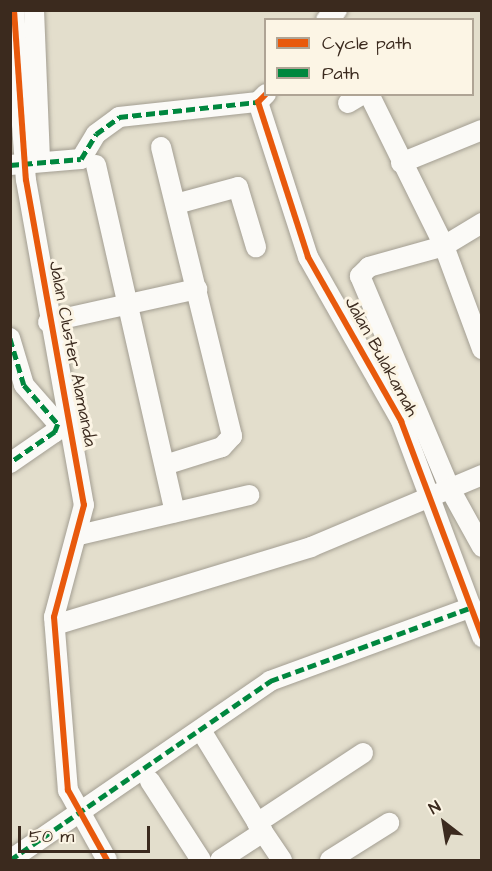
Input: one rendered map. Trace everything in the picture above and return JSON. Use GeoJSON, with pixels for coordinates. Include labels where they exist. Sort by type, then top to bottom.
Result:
{"type":"FeatureCollection","features":[{"type":"Feature","properties":{"kind":"street"},"geometry":{"type":"LineString","coordinates":[[14,10],[25,163]]}},
{"type":"Feature","properties":{"kind":"street"},"geometry":{"type":"LineString","coordinates":[[25,163],[34,10]]}},
{"type":"Feature","properties":{"kind":"street"},"geometry":{"type":"LineString","coordinates":[[370,96],[401,163],[444,246],[482,349]]}},
{"type":"Feature","properties":{"kind":"street","name":"Jalan Bulakamah"},"geometry":{"type":"LineString","coordinates":[[25,163],[81,159],[96,134],[119,117],[262,98],[308,257],[401,421],[433,500],[482,637]]}},
{"type":"Feature","properties":{"kind":"street"},"geometry":{"type":"LineString","coordinates":[[401,163],[482,130]]}},
{"type":"Feature","properties":{"kind":"street"},"geometry":{"type":"LineString","coordinates":[[161,147],[232,436],[222,447],[165,465]]}},
{"type":"Feature","properties":{"kind":"street","name":"Jalan Cluster Alamanda"},"geometry":{"type":"LineString","coordinates":[[25,163],[48,322],[82,480],[79,535],[63,575],[55,625],[68,790],[106,861]]}},
{"type":"Feature","properties":{"kind":"street"},"geometry":{"type":"LineString","coordinates":[[96,165],[175,512]]}},
{"type":"Feature","properties":{"kind":"street"},"geometry":{"type":"LineString","coordinates":[[176,204],[238,187],[256,247]]}},
{"type":"Feature","properties":{"kind":"street"},"geometry":{"type":"LineString","coordinates":[[482,223],[444,246],[369,267],[360,276],[450,489],[482,547]]}},
{"type":"Feature","properties":{"kind":"street"},"geometry":{"type":"LineString","coordinates":[[48,322],[128,306],[197,288]]}},
{"type":"Feature","properties":{"kind":"street"},"geometry":{"type":"LineString","coordinates":[[10,338],[24,385],[58,424],[55,432],[10,463]]}},
{"type":"Feature","properties":{"kind":"street"},"geometry":{"type":"LineString","coordinates":[[55,625],[311,547],[433,500],[450,489],[482,476]]}},
{"type":"Feature","properties":{"kind":"street"},"geometry":{"type":"LineString","coordinates":[[79,535],[249,495]]}},
{"type":"Feature","properties":{"kind":"street"},"geometry":{"type":"LineString","coordinates":[[10,860],[270,681],[472,607]]}},
{"type":"Feature","properties":{"kind":"street"},"geometry":{"type":"LineString","coordinates":[[205,737],[282,861]]}},
{"type":"Feature","properties":{"kind":"street"},"geometry":{"type":"LineString","coordinates":[[220,861],[260,827],[363,753]]}},
{"type":"Feature","properties":{"kind":"street"},"geometry":{"type":"LineString","coordinates":[[150,781],[201,861]]}},
{"type":"Feature","properties":{"kind":"street"},"geometry":{"type":"LineString","coordinates":[[330,861],[389,823]]}},
{"type":"Feature","properties":{"kind":"marked path"},"geometry":{"type":"LineString","coordinates":[[10,165],[81,159],[96,134],[119,117],[258,102]]}},
{"type":"Feature","properties":{"kind":"marked path"},"geometry":{"type":"LineString","coordinates":[[10,338],[24,385],[58,424],[55,432],[10,463]]}},
{"type":"Feature","properties":{"kind":"marked path"},"geometry":{"type":"LineString","coordinates":[[10,860],[270,681],[472,607]]}},
{"type":"Feature","properties":{"kind":"cycle path"},"geometry":{"type":"LineString","coordinates":[[14,10],[26,180],[84,505],[54,617],[68,790],[107,860]]}},
{"type":"Feature","properties":{"kind":"cycle path"},"geometry":{"type":"LineString","coordinates":[[264,96],[258,102],[308,257],[401,421],[482,637]]}}]}
